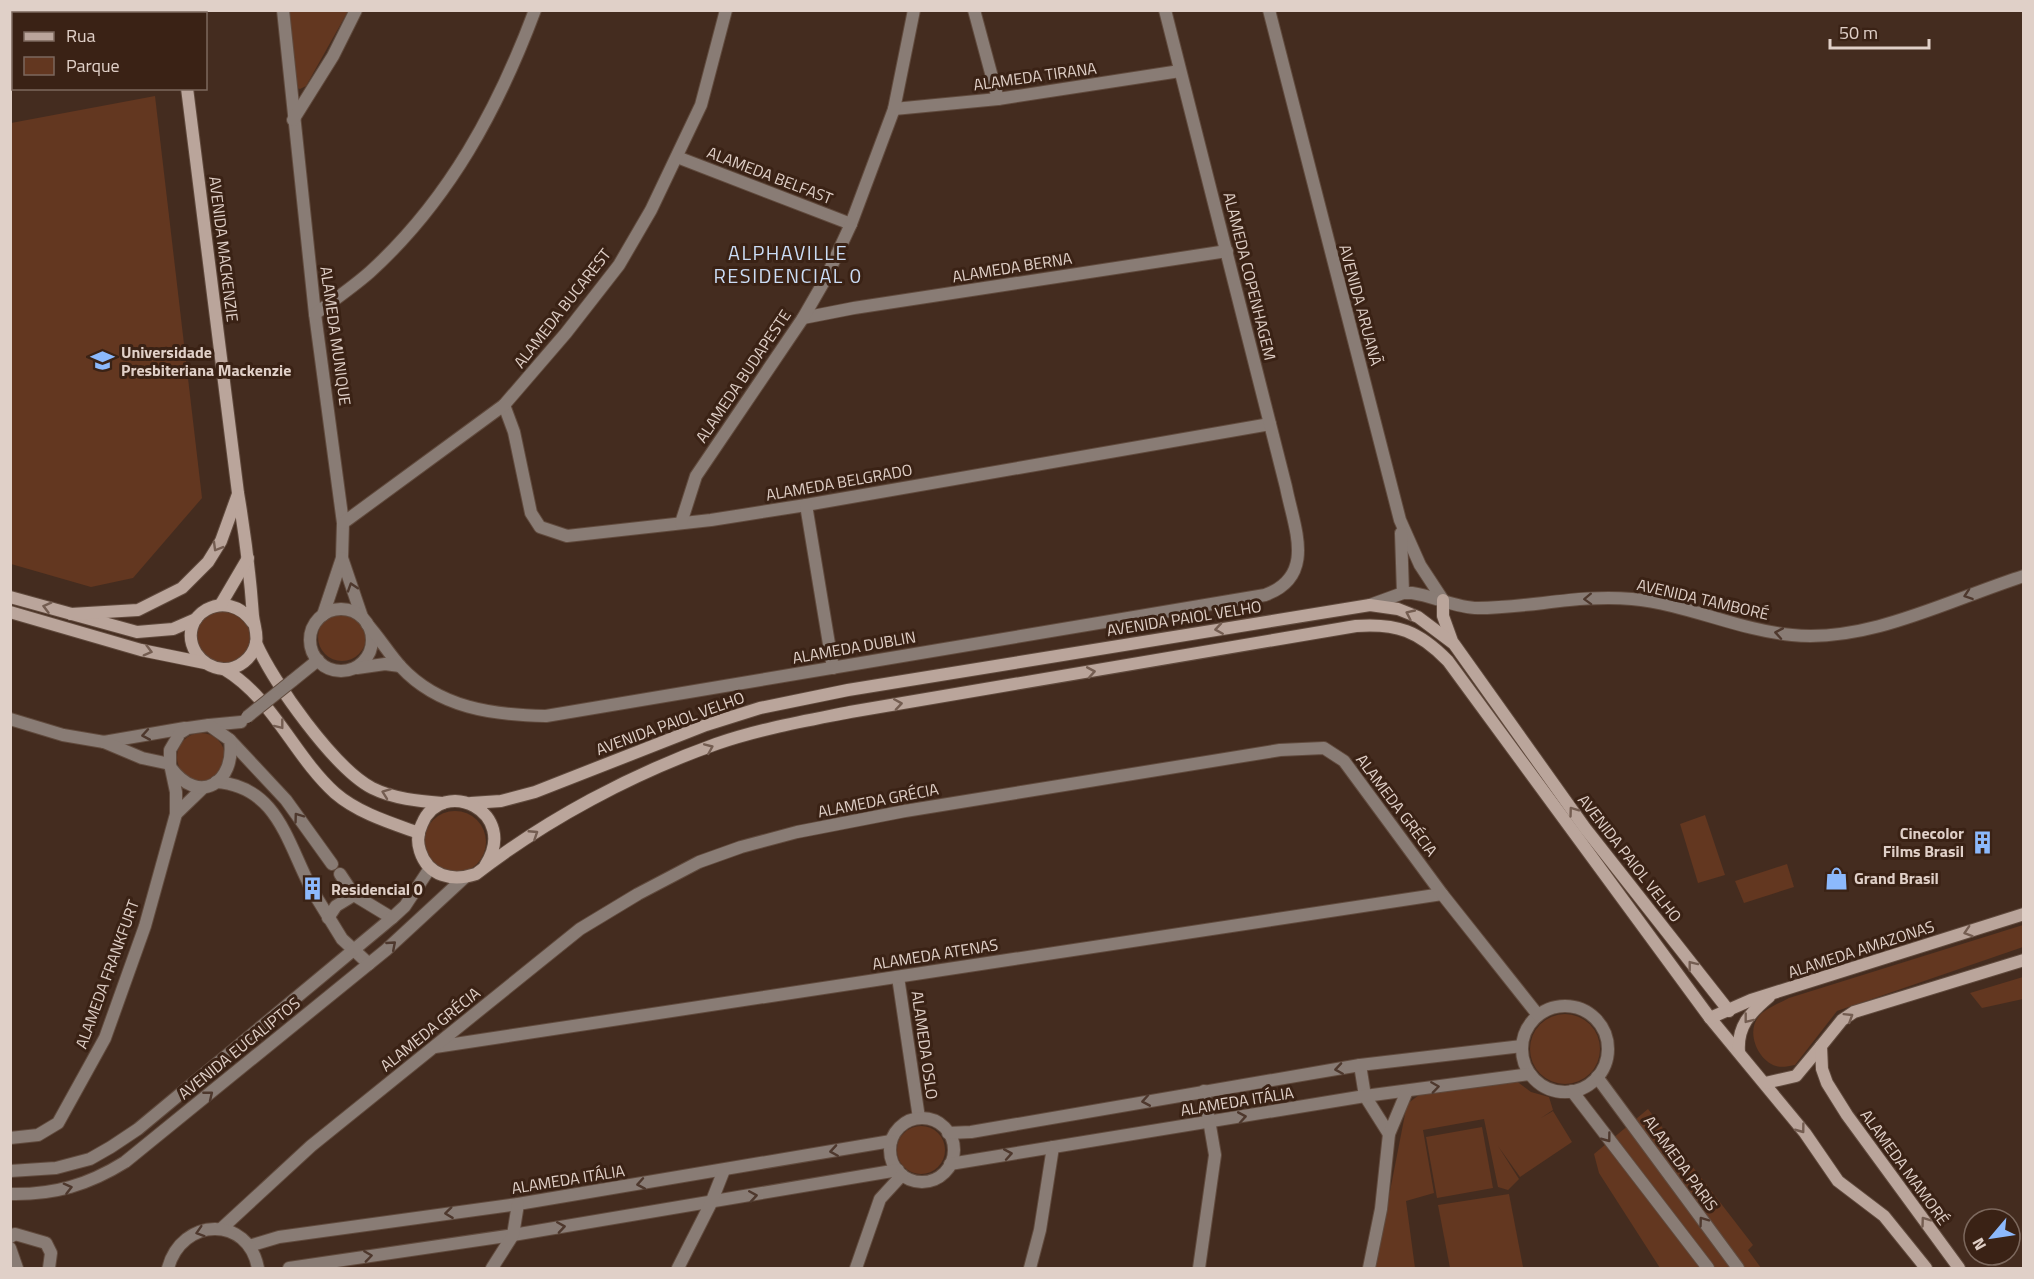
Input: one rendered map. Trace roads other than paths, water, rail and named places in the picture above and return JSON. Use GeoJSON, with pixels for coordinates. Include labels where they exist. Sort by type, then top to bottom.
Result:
{"type":"FeatureCollection","features":[{"type":"Feature","properties":{"kind":"main road","name":"AVENIDA MACKENZIE"},"geometry":{"type":"LineString","coordinates":[[187,90],[238,493],[249,557],[254,623]]}},
{"type":"Feature","properties":{"kind":"main road"},"geometry":{"type":"LineString","coordinates":[[71,614],[138,610],[182,588],[208,562],[221,541],[238,493]]}},
{"type":"Feature","properties":{"kind":"main road"},"geometry":{"type":"LineString","coordinates":[[221,604],[249,557]]}},
{"type":"Feature","properties":{"kind":"main road"},"geometry":{"type":"LineString","coordinates":[[10,597],[137,632],[173,629],[196,619],[211,606],[221,604],[240,608],[254,623]]}},
{"type":"Feature","properties":{"kind":"main road"},"geometry":{"type":"LineString","coordinates":[[1443,600],[1446,627],[1454,644]]}},
{"type":"Feature","properties":{"kind":"main road","name":"AVENIDA PAIOL VELHO"},"geometry":{"type":"LineString","coordinates":[[254,623],[256,643],[271,673],[323,742],[353,775],[370,787],[390,795],[443,804],[456,801],[470,803],[501,801],[535,792],[706,725],[760,708],[848,690],[1370,605],[1398,609],[1418,617],[1454,644],[1585,828],[1729,1011]]}},
{"type":"Feature","properties":{"kind":"main road"},"geometry":{"type":"LineString","coordinates":[[10,612],[91,636],[224,669],[244,683],[263,702],[336,794],[354,806],[419,833]]}},
{"type":"Feature","properties":{"kind":"main road"},"geometry":{"type":"LineString","coordinates":[[196,619],[192,628],[193,647],[206,664]]}},
{"type":"Feature","properties":{"kind":"main road","name":"AVENIDA PAIOL VELHO"},"geometry":{"type":"LineString","coordinates":[[464,878],[485,867],[547,826],[627,783],[716,744],[768,729],[850,712],[1356,626],[1396,626],[1432,644],[1448,661],[1710,1018],[1765,1083]]}},
{"type":"Feature","properties":{"kind":"main road"},"geometry":{"type":"LineString","coordinates":[[224,669],[245,662],[256,643]]}},
{"type":"Feature","properties":{"kind":"main road"},"geometry":{"type":"LineString","coordinates":[[470,803],[490,820],[495,832],[495,845],[485,867]]}},
{"type":"Feature","properties":{"kind":"main road"},"geometry":{"type":"LineString","coordinates":[[443,804],[427,816],[419,833],[419,847],[430,868],[452,879],[464,878]]}},
{"type":"Feature","properties":{"kind":"main road","name":"ALAMEDA AMAZONAS"},"geometry":{"type":"LineString","coordinates":[[1710,1018],[1772,994],[2024,914]]}},
{"type":"Feature","properties":{"kind":"main road"},"geometry":{"type":"LineString","coordinates":[[1926,1269],[1884,1216],[1838,1181],[1765,1083],[1796,1076],[1842,1020],[1854,1012],[2024,960]]}},
{"type":"Feature","properties":{"kind":"main road"},"geometry":{"type":"LineString","coordinates":[[1739,1052],[1740,1030],[1744,1022],[1772,994]]}},
{"type":"Feature","properties":{"kind":"main road","name":"ALAMEDA MAMORÉ"},"geometry":{"type":"LineString","coordinates":[[1821,1046],[1822,1069],[1827,1083],[1847,1115],[1959,1269]]}},
{"type":"Feature","properties":{"kind":"street","name":"ALAMEDA MUNIQUE"},"geometry":{"type":"LineString","coordinates":[[283,10],[315,314],[343,523],[342,558],[323,615]]}},
{"type":"Feature","properties":{"kind":"street"},"geometry":{"type":"LineString","coordinates":[[293,120],[333,56],[356,10]]}},
{"type":"Feature","properties":{"kind":"street"},"geometry":{"type":"LineString","coordinates":[[315,314],[369,273],[430,211],[483,132],[515,64],[535,10]]}},
{"type":"Feature","properties":{"kind":"street","name":"ALAMEDA BUCAREST"},"geometry":{"type":"LineString","coordinates":[[343,523],[504,405],[566,333],[619,265],[677,158],[701,105],[726,10]]}},
{"type":"Feature","properties":{"kind":"street","name":"ALAMEDA BUDAPESTE"},"geometry":{"type":"LineString","coordinates":[[681,523],[686,499],[696,476],[803,318],[826,278],[851,224],[894,109],[914,10]]}},
{"type":"Feature","properties":{"kind":"street"},"geometry":{"type":"LineString","coordinates":[[974,10],[998,99]]}},
{"type":"Feature","properties":{"kind":"street","name":"ALAMEDA COPENHAGEM"},"geometry":{"type":"LineString","coordinates":[[1165,10],[1270,424],[1299,550]]}},
{"type":"Feature","properties":{"kind":"street","name":"AVENIDA ARUANÃ"},"geometry":{"type":"LineString","coordinates":[[1269,10],[1400,520],[1412,550],[1443,600]]}},
{"type":"Feature","properties":{"kind":"street","name":"ALAMEDA TIRANA"},"geometry":{"type":"LineString","coordinates":[[894,109],[998,99],[1180,71]]}},
{"type":"Feature","properties":{"kind":"street","name":"ALAMEDA BELFAST"},"geometry":{"type":"LineString","coordinates":[[677,158],[851,224]]}},
{"type":"Feature","properties":{"kind":"street","name":"ALAMEDA BERNA"},"geometry":{"type":"LineString","coordinates":[[803,318],[854,308],[1227,251]]}},
{"type":"Feature","properties":{"kind":"street","name":"ALAMEDA BELGRADO"},"geometry":{"type":"LineString","coordinates":[[504,405],[519,453],[531,513],[540,526],[567,536],[806,505],[1270,424]]}},
{"type":"Feature","properties":{"kind":"street"},"geometry":{"type":"LineString","coordinates":[[806,505],[832,668]]}},
{"type":"Feature","properties":{"kind":"street"},"geometry":{"type":"LineString","coordinates":[[1400,520],[1403,593]]}},
{"type":"Feature","properties":{"kind":"street","name":"ALAMEDA DUBLIN"},"geometry":{"type":"LineString","coordinates":[[365,620],[400,666],[436,694],[459,705],[504,715],[546,716],[1265,595],[1285,586],[1293,576],[1299,550]]}},
{"type":"Feature","properties":{"kind":"street","name":"ALAMEDA MUNIQUE"},"geometry":{"type":"LineString","coordinates":[[342,558],[365,620]]}},
{"type":"Feature","properties":{"kind":"street","name":"AVENIDA TAMBORÉ"},"geometry":{"type":"LineString","coordinates":[[1370,605],[1403,593],[1443,600],[1465,607],[1480,608],[1564,600],[1633,599],[1700,613],[1757,629],[1813,636],[1870,629],[2024,576]]}},
{"type":"Feature","properties":{"kind":"street"},"geometry":{"type":"LineString","coordinates":[[355,668],[369,654],[372,633],[365,620],[347,610],[330,611],[316,622],[310,642],[318,660],[331,670],[347,671],[385,664],[400,666]]}},
{"type":"Feature","properties":{"kind":"street"},"geometry":{"type":"LineString","coordinates":[[176,814],[203,788],[216,782],[228,770],[232,760],[229,739],[244,720],[318,660]]}},
{"type":"Feature","properties":{"kind":"street"},"geometry":{"type":"LineString","coordinates":[[104,742],[244,720]]}},
{"type":"Feature","properties":{"kind":"street"},"geometry":{"type":"LineString","coordinates":[[11,722],[71,737],[104,742],[142,758],[171,766],[185,783],[203,788]]}},
{"type":"Feature","properties":{"kind":"street"},"geometry":{"type":"LineString","coordinates":[[209,725],[229,739],[286,800],[354,895],[392,918]]}},
{"type":"Feature","properties":{"kind":"street"},"geometry":{"type":"LineString","coordinates":[[171,766],[174,741],[188,728]]}},
{"type":"Feature","properties":{"kind":"street","name":"ALAMEDA GRÉCIA"},"geometry":{"type":"LineString","coordinates":[[220,1229],[311,1146],[580,929],[638,894],[699,862],[741,847],[797,832],[905,811],[1280,750],[1324,748],[1335,753],[1356,773],[1442,894],[1538,1015]]}},
{"type":"Feature","properties":{"kind":"street","name":"ALAMEDA FRANKFURT"},"geometry":{"type":"LineString","coordinates":[[10,1138],[38,1135],[58,1123],[105,1038],[145,926],[176,814],[176,792],[171,766]]}},
{"type":"Feature","properties":{"kind":"street"},"geometry":{"type":"LineString","coordinates":[[216,782],[243,786],[267,804],[281,826],[328,918],[352,950],[369,964]]}},
{"type":"Feature","properties":{"kind":"street","name":"AVENIDA EUCALIPTOS"},"geometry":{"type":"LineString","coordinates":[[10,1171],[56,1168],[90,1159],[138,1129],[392,918],[405,906],[430,868]]}},
{"type":"Feature","properties":{"kind":"street","name":"AVENIDA EUCALIPTOS"},"geometry":{"type":"LineString","coordinates":[[10,1194],[33,1195],[66,1190],[85,1184],[125,1162],[369,964],[464,878]]}},
{"type":"Feature","properties":{"kind":"street","name":"ALAMEDA ATENAS"},"geometry":{"type":"LineString","coordinates":[[434,1047],[1442,894]]}},
{"type":"Feature","properties":{"kind":"street"},"geometry":{"type":"LineString","coordinates":[[328,918],[340,903],[354,895]]}},
{"type":"Feature","properties":{"kind":"street","name":"ALAMEDA OSLO"},"geometry":{"type":"LineString","coordinates":[[898,977],[919,1118]]}},
{"type":"Feature","properties":{"kind":"street"},"geometry":{"type":"LineString","coordinates":[[1559,1006],[1571,1006],[1592,1016],[1605,1034],[1607,1057],[1597,1077],[1581,1089],[1553,1090],[1530,1074],[1524,1061],[1522,1046],[1530,1024],[1538,1015],[1559,1006]]}},
{"type":"Feature","properties":{"kind":"street","name":"ALAMEDA ITÁLIA"},"geometry":{"type":"LineString","coordinates":[[948,1133],[971,1132],[1360,1065],[1522,1046]]}},
{"type":"Feature","properties":{"kind":"street"},"geometry":{"type":"LineString","coordinates":[[1360,1065],[1365,1096],[1389,1134]]}},
{"type":"Feature","properties":{"kind":"street","name":"ALAMEDA ITÁLIA"},"geometry":{"type":"LineString","coordinates":[[951,1164],[1365,1096],[1530,1074]]}},
{"type":"Feature","properties":{"kind":"street","name":"ALAMEDA PARIS"},"geometry":{"type":"LineString","coordinates":[[1597,1077],[1738,1269]]}},
{"type":"Feature","properties":{"kind":"street"},"geometry":{"type":"LineString","coordinates":[[1199,1269],[1215,1155],[1204,1091]]}},
{"type":"Feature","properties":{"kind":"street"},"geometry":{"type":"LineString","coordinates":[[1369,1269],[1381,1209],[1389,1134],[1407,1091]]}},
{"type":"Feature","properties":{"kind":"street"},"geometry":{"type":"LineString","coordinates":[[1572,1091],[1708,1269]]}},
{"type":"Feature","properties":{"kind":"street"},"geometry":{"type":"LineString","coordinates":[[919,1118],[936,1121],[948,1133],[953,1148],[951,1164],[940,1176],[925,1182],[909,1179],[900,1173],[892,1161],[891,1141],[902,1125],[919,1118]]}},
{"type":"Feature","properties":{"kind":"street","name":"ALAMEDA ITÁLIA"},"geometry":{"type":"LineString","coordinates":[[249,1246],[279,1237],[518,1204],[891,1141]]}},
{"type":"Feature","properties":{"kind":"street"},"geometry":{"type":"LineString","coordinates":[[1030,1269],[1042,1219],[1053,1147]]}},
{"type":"Feature","properties":{"kind":"street"},"geometry":{"type":"LineString","coordinates":[[678,1269],[711,1203],[724,1170]]}},
{"type":"Feature","properties":{"kind":"street"},"geometry":{"type":"LineString","coordinates":[[289,1269],[900,1173]]}},
{"type":"Feature","properties":{"kind":"street"},"geometry":{"type":"LineString","coordinates":[[856,1269],[880,1199],[900,1173]]}},
{"type":"Feature","properties":{"kind":"street"},"geometry":{"type":"LineString","coordinates":[[492,1269],[513,1235],[518,1204]]}},
{"type":"Feature","properties":{"kind":"street"},"geometry":{"type":"LineString","coordinates":[[168,1269],[172,1254],[181,1242],[192,1234],[206,1229],[220,1229],[241,1238],[249,1246],[258,1269]]}},
{"type":"Feature","properties":{"kind":"street"},"geometry":{"type":"LineString","coordinates":[[10,1238],[15,1234],[46,1244],[51,1253],[49,1269]]}},
{"type":"Feature","properties":{"kind":"street"},"geometry":{"type":"LineString","coordinates":[[10,1248],[17,1269]]}},
{"type":"Feature","properties":{"kind":"place","name":"Universidade Presbiteriana Mackenzie"},"geometry":{"type":"Point","coordinates":[103,361]}},
{"type":"Feature","properties":{"kind":"place","name":"Cinecolor Films Brasil"},"geometry":{"type":"Point","coordinates":[1982,842]}},
{"type":"Feature","properties":{"kind":"place","name":"Grand Brasil"},"geometry":{"type":"Point","coordinates":[1836,878]}},
{"type":"Feature","properties":{"kind":"place","name":"Residencial 0"},"geometry":{"type":"Point","coordinates":[313,889]}},
{"type":"Feature","properties":{"kind":"district","name":"ALPHAVILLE RESIDENCIAL 0"},"geometry":{"type":"Point","coordinates":[788,264]}}]}
